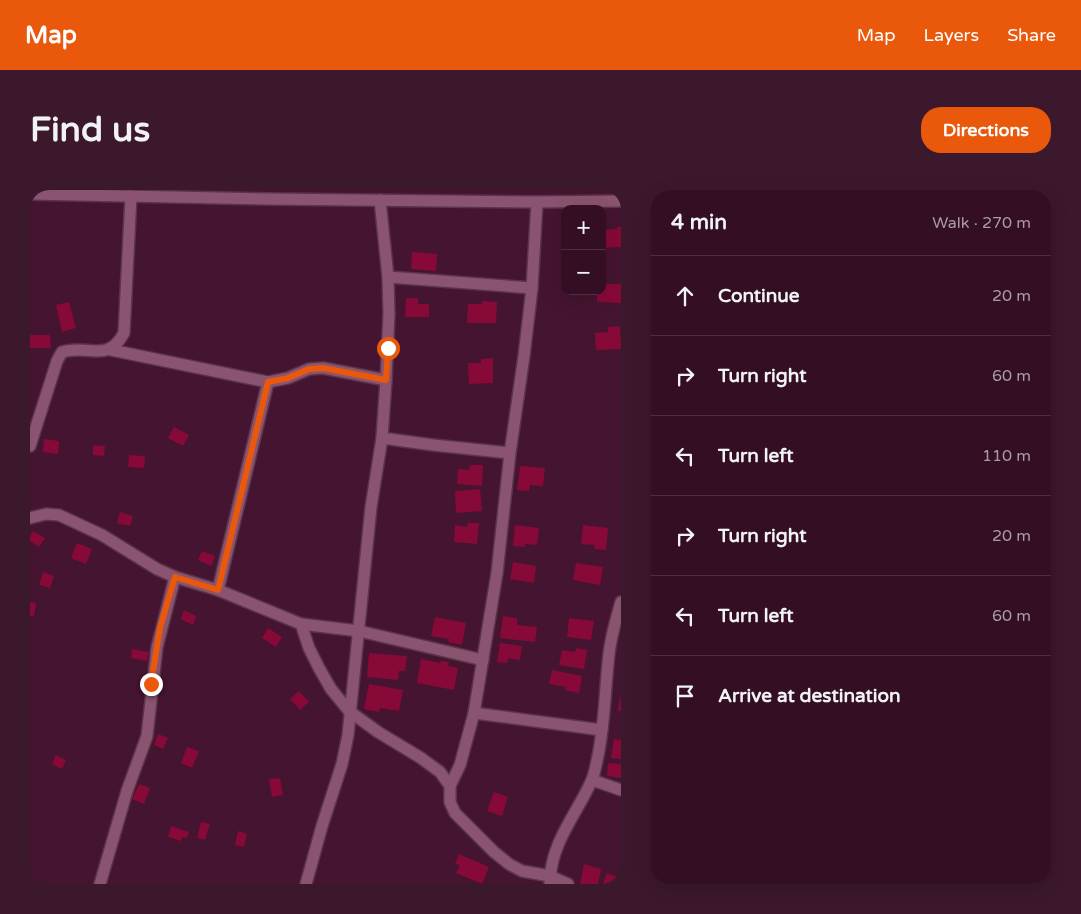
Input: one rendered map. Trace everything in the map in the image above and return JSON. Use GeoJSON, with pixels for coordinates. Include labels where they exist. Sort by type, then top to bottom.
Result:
{"type":"FeatureCollection","features":[{"type":"Feature","properties":{"kind":"street"},"geometry":{"type":"LineString","coordinates":[[30,194],[537,202],[621,201]]}},
{"type":"Feature","properties":{"kind":"street"},"geometry":{"type":"LineString","coordinates":[[111,350],[118,344],[124,334],[131,196]]}},
{"type":"Feature","properties":{"kind":"street"},"geometry":{"type":"LineString","coordinates":[[306,884],[342,764],[348,735],[371,507],[382,438],[389,314],[388,277],[380,200]]}},
{"type":"Feature","properties":{"kind":"street"},"geometry":{"type":"LineString","coordinates":[[537,202],[532,288],[510,453],[497,573],[474,713],[460,765],[450,786],[450,802],[455,813],[494,852],[509,864],[522,871],[568,884]]}},
{"type":"Feature","properties":{"kind":"street"},"geometry":{"type":"LineString","coordinates":[[388,277],[532,288]]}},
{"type":"Feature","properties":{"kind":"street"},"geometry":{"type":"LineString","coordinates":[[30,446],[57,361],[62,352],[72,349],[101,352],[111,350],[268,382],[288,378],[309,369],[323,368],[386,380]]}},
{"type":"Feature","properties":{"kind":"street"},"geometry":{"type":"LineString","coordinates":[[218,590],[268,382]]}},
{"type":"Feature","properties":{"kind":"street"},"geometry":{"type":"LineString","coordinates":[[382,438],[433,446],[510,453]]}},
{"type":"Feature","properties":{"kind":"street"},"geometry":{"type":"LineString","coordinates":[[30,518],[46,514],[60,516],[102,535],[157,569],[175,577],[218,590],[301,624],[359,631],[483,660]]}},
{"type":"Feature","properties":{"kind":"street"},"geometry":{"type":"LineString","coordinates":[[100,884],[127,791],[147,736],[157,647],[175,577]]}},
{"type":"Feature","properties":{"kind":"street"},"geometry":{"type":"LineString","coordinates":[[550,880],[554,857],[561,838],[592,780],[602,730],[610,642],[621,602]]}},
{"type":"Feature","properties":{"kind":"street"},"geometry":{"type":"LineString","coordinates":[[301,624],[309,648],[319,668],[331,689],[349,711],[378,732],[434,767],[450,786]]}},
{"type":"Feature","properties":{"kind":"street"},"geometry":{"type":"LineString","coordinates":[[474,713],[602,730]]}},
{"type":"Feature","properties":{"kind":"street"},"geometry":{"type":"LineString","coordinates":[[592,780],[621,790]]}},
{"type":"Feature","properties":{"kind":"building"},"geometry":{"type":"Polygon","coordinates":[[[617,227],[621,227],[621,247],[606,248],[606,230],[617,229],[617,227]]]}},
{"type":"Feature","properties":{"kind":"building"},"geometry":{"type":"Polygon","coordinates":[[[412,252],[437,254],[436,271],[411,269],[412,252]]]}},
{"type":"Feature","properties":{"kind":"building"},"geometry":{"type":"Polygon","coordinates":[[[606,284],[621,284],[621,303],[597,302],[597,295],[606,295],[606,284]]]}},
{"type":"Feature","properties":{"kind":"building"},"geometry":{"type":"Polygon","coordinates":[[[406,298],[418,298],[418,304],[429,304],[429,317],[405,317],[406,298]]]}},
{"type":"Feature","properties":{"kind":"building"},"geometry":{"type":"Polygon","coordinates":[[[482,301],[497,302],[496,323],[467,323],[468,304],[482,304],[482,301]]]}},
{"type":"Feature","properties":{"kind":"building"},"geometry":{"type":"Polygon","coordinates":[[[69,302],[76,328],[62,332],[56,305],[69,302]]]}},
{"type":"Feature","properties":{"kind":"building"},"geometry":{"type":"Polygon","coordinates":[[[620,326],[621,349],[596,350],[595,333],[608,332],[608,327],[620,326]]]}},
{"type":"Feature","properties":{"kind":"building"},"geometry":{"type":"Polygon","coordinates":[[[30,335],[50,335],[51,348],[30,348],[30,335]]]}},
{"type":"Feature","properties":{"kind":"building"},"geometry":{"type":"Polygon","coordinates":[[[493,358],[493,383],[469,384],[468,363],[481,363],[481,359],[493,358]]]}},
{"type":"Feature","properties":{"kind":"building"},"geometry":{"type":"Polygon","coordinates":[[[174,427],[189,435],[183,446],[168,438],[174,427]]]}},
{"type":"Feature","properties":{"kind":"building"},"geometry":{"type":"Polygon","coordinates":[[[44,439],[59,441],[58,454],[43,452],[44,439]]]}},
{"type":"Feature","properties":{"kind":"building"},"geometry":{"type":"Polygon","coordinates":[[[93,445],[105,446],[104,456],[93,455],[93,445]]]}},
{"type":"Feature","properties":{"kind":"building"},"geometry":{"type":"Polygon","coordinates":[[[129,455],[145,456],[144,468],[128,467],[129,455]]]}},
{"type":"Feature","properties":{"kind":"building"},"geometry":{"type":"Polygon","coordinates":[[[470,465],[483,465],[482,486],[457,484],[458,469],[469,470],[470,465]]]}},
{"type":"Feature","properties":{"kind":"building"},"geometry":{"type":"Polygon","coordinates":[[[520,466],[545,468],[543,486],[530,485],[529,491],[517,490],[520,466]]]}},
{"type":"Feature","properties":{"kind":"building"},"geometry":{"type":"Polygon","coordinates":[[[480,489],[482,511],[456,513],[455,491],[480,489]]]}},
{"type":"Feature","properties":{"kind":"building"},"geometry":{"type":"Polygon","coordinates":[[[120,512],[133,516],[130,526],[117,523],[120,512]]]}},
{"type":"Feature","properties":{"kind":"building"},"geometry":{"type":"Polygon","coordinates":[[[468,523],[479,523],[477,544],[454,542],[455,525],[467,527],[468,523]]]}},
{"type":"Feature","properties":{"kind":"building"},"geometry":{"type":"Polygon","coordinates":[[[515,525],[539,528],[537,545],[513,546],[515,525]]]}},
{"type":"Feature","properties":{"kind":"building"},"geometry":{"type":"Polygon","coordinates":[[[583,525],[608,528],[606,550],[594,549],[595,545],[581,544],[583,525]]]}},
{"type":"Feature","properties":{"kind":"building"},"geometry":{"type":"Polygon","coordinates":[[[33,531],[45,538],[39,547],[30,541],[33,531]]]}},
{"type":"Feature","properties":{"kind":"building"},"geometry":{"type":"Polygon","coordinates":[[[77,543],[92,549],[86,564],[71,558],[77,543]]]}},
{"type":"Feature","properties":{"kind":"building"},"geometry":{"type":"Polygon","coordinates":[[[202,551],[215,556],[211,566],[198,560],[202,551]]]}},
{"type":"Feature","properties":{"kind":"building"},"geometry":{"type":"Polygon","coordinates":[[[513,562],[536,566],[534,583],[510,579],[513,562]]]}},
{"type":"Feature","properties":{"kind":"building"},"geometry":{"type":"Polygon","coordinates":[[[576,563],[603,567],[600,585],[573,580],[576,563]]]}},
{"type":"Feature","properties":{"kind":"building"},"geometry":{"type":"Polygon","coordinates":[[[43,572],[54,576],[50,588],[39,585],[43,572]]]}},
{"type":"Feature","properties":{"kind":"building"},"geometry":{"type":"Polygon","coordinates":[[[30,602],[36,603],[34,616],[30,616],[30,602]]]}},
{"type":"Feature","properties":{"kind":"building"},"geometry":{"type":"Polygon","coordinates":[[[184,610],[196,616],[193,625],[181,619],[184,610]]]}},
{"type":"Feature","properties":{"kind":"building"},"geometry":{"type":"Polygon","coordinates":[[[503,616],[517,618],[517,625],[537,627],[535,642],[500,638],[503,616]]]}},
{"type":"Feature","properties":{"kind":"building"},"geometry":{"type":"Polygon","coordinates":[[[435,617],[466,623],[462,645],[448,642],[449,639],[431,636],[435,617]]]}},
{"type":"Feature","properties":{"kind":"building"},"geometry":{"type":"Polygon","coordinates":[[[569,618],[594,621],[591,640],[567,637],[569,618]]]}},
{"type":"Feature","properties":{"kind":"building"},"geometry":{"type":"Polygon","coordinates":[[[268,628],[282,637],[276,647],[262,638],[268,628]]]}},
{"type":"Feature","properties":{"kind":"building"},"geometry":{"type":"Polygon","coordinates":[[[500,643],[522,646],[520,660],[508,658],[507,663],[497,662],[500,643]]]}},
{"type":"Feature","properties":{"kind":"building"},"geometry":{"type":"Polygon","coordinates":[[[576,648],[587,650],[584,669],[559,665],[562,650],[575,652],[576,648]]]}},
{"type":"Feature","properties":{"kind":"building"},"geometry":{"type":"Polygon","coordinates":[[[132,649],[149,652],[147,661],[131,658],[132,649]]]}},
{"type":"Feature","properties":{"kind":"building"},"geometry":{"type":"Polygon","coordinates":[[[369,653],[407,656],[405,671],[399,671],[398,680],[367,677],[369,653]]]}},
{"type":"Feature","properties":{"kind":"building"},"geometry":{"type":"Polygon","coordinates":[[[421,659],[440,663],[441,661],[449,662],[448,666],[458,668],[454,690],[417,683],[421,659]]]}},
{"type":"Feature","properties":{"kind":"building"},"geometry":{"type":"Polygon","coordinates":[[[552,670],[582,676],[579,693],[565,690],[566,687],[549,684],[552,670]]]}},
{"type":"Feature","properties":{"kind":"building"},"geometry":{"type":"Polygon","coordinates":[[[369,684],[403,690],[399,711],[380,708],[379,712],[364,709],[369,684]]]}},
{"type":"Feature","properties":{"kind":"building"},"geometry":{"type":"Polygon","coordinates":[[[299,691],[309,702],[300,710],[290,699],[299,691]]]}},
{"type":"Feature","properties":{"kind":"building"},"geometry":{"type":"Polygon","coordinates":[[[620,697],[621,711],[618,711],[620,697]]]}},
{"type":"Feature","properties":{"kind":"building"},"geometry":{"type":"Polygon","coordinates":[[[158,734],[168,738],[163,749],[154,745],[158,734]]]}},
{"type":"Feature","properties":{"kind":"building"},"geometry":{"type":"Polygon","coordinates":[[[614,739],[621,740],[621,759],[611,758],[614,739]]]}},
{"type":"Feature","properties":{"kind":"building"},"geometry":{"type":"Polygon","coordinates":[[[187,747],[199,751],[192,768],[181,763],[187,747]]]}},
{"type":"Feature","properties":{"kind":"building"},"geometry":{"type":"Polygon","coordinates":[[[56,755],[66,760],[62,769],[52,764],[56,755]]]}},
{"type":"Feature","properties":{"kind":"building"},"geometry":{"type":"Polygon","coordinates":[[[608,763],[621,764],[621,778],[607,776],[608,763]]]}},
{"type":"Feature","properties":{"kind":"building"},"geometry":{"type":"Polygon","coordinates":[[[280,778],[283,795],[272,797],[269,779],[280,778]]]}},
{"type":"Feature","properties":{"kind":"building"},"geometry":{"type":"Polygon","coordinates":[[[139,784],[150,788],[144,804],[132,799],[139,784]]]}},
{"type":"Feature","properties":{"kind":"building"},"geometry":{"type":"Polygon","coordinates":[[[494,792],[508,797],[502,816],[487,811],[494,792]]]}},
{"type":"Feature","properties":{"kind":"building"},"geometry":{"type":"Polygon","coordinates":[[[201,822],[210,824],[205,840],[197,838],[201,822]]]}},
{"type":"Feature","properties":{"kind":"building"},"geometry":{"type":"Polygon","coordinates":[[[171,826],[189,832],[187,838],[182,837],[181,841],[168,837],[171,826]]]}},
{"type":"Feature","properties":{"kind":"building"},"geometry":{"type":"Polygon","coordinates":[[[238,831],[247,834],[244,847],[235,845],[238,831]]]}},
{"type":"Feature","properties":{"kind":"building"},"geometry":{"type":"Polygon","coordinates":[[[459,854],[489,867],[482,884],[456,873],[460,865],[455,864],[459,854]]]}},
{"type":"Feature","properties":{"kind":"building"},"geometry":{"type":"Polygon","coordinates":[[[584,864],[601,869],[598,884],[580,884],[584,864]]]}},
{"type":"Feature","properties":{"kind":"building"},"geometry":{"type":"Polygon","coordinates":[[[607,873],[620,878],[618,884],[603,884],[607,873]]]}},
{"type":"Feature","properties":{"kind":"route"},"geometry":{"type":"LineString","coordinates":[[151,684],[160,628],[175,577],[218,590],[268,382],[288,378],[309,369],[323,368],[386,380],[388,348]]}}]}
